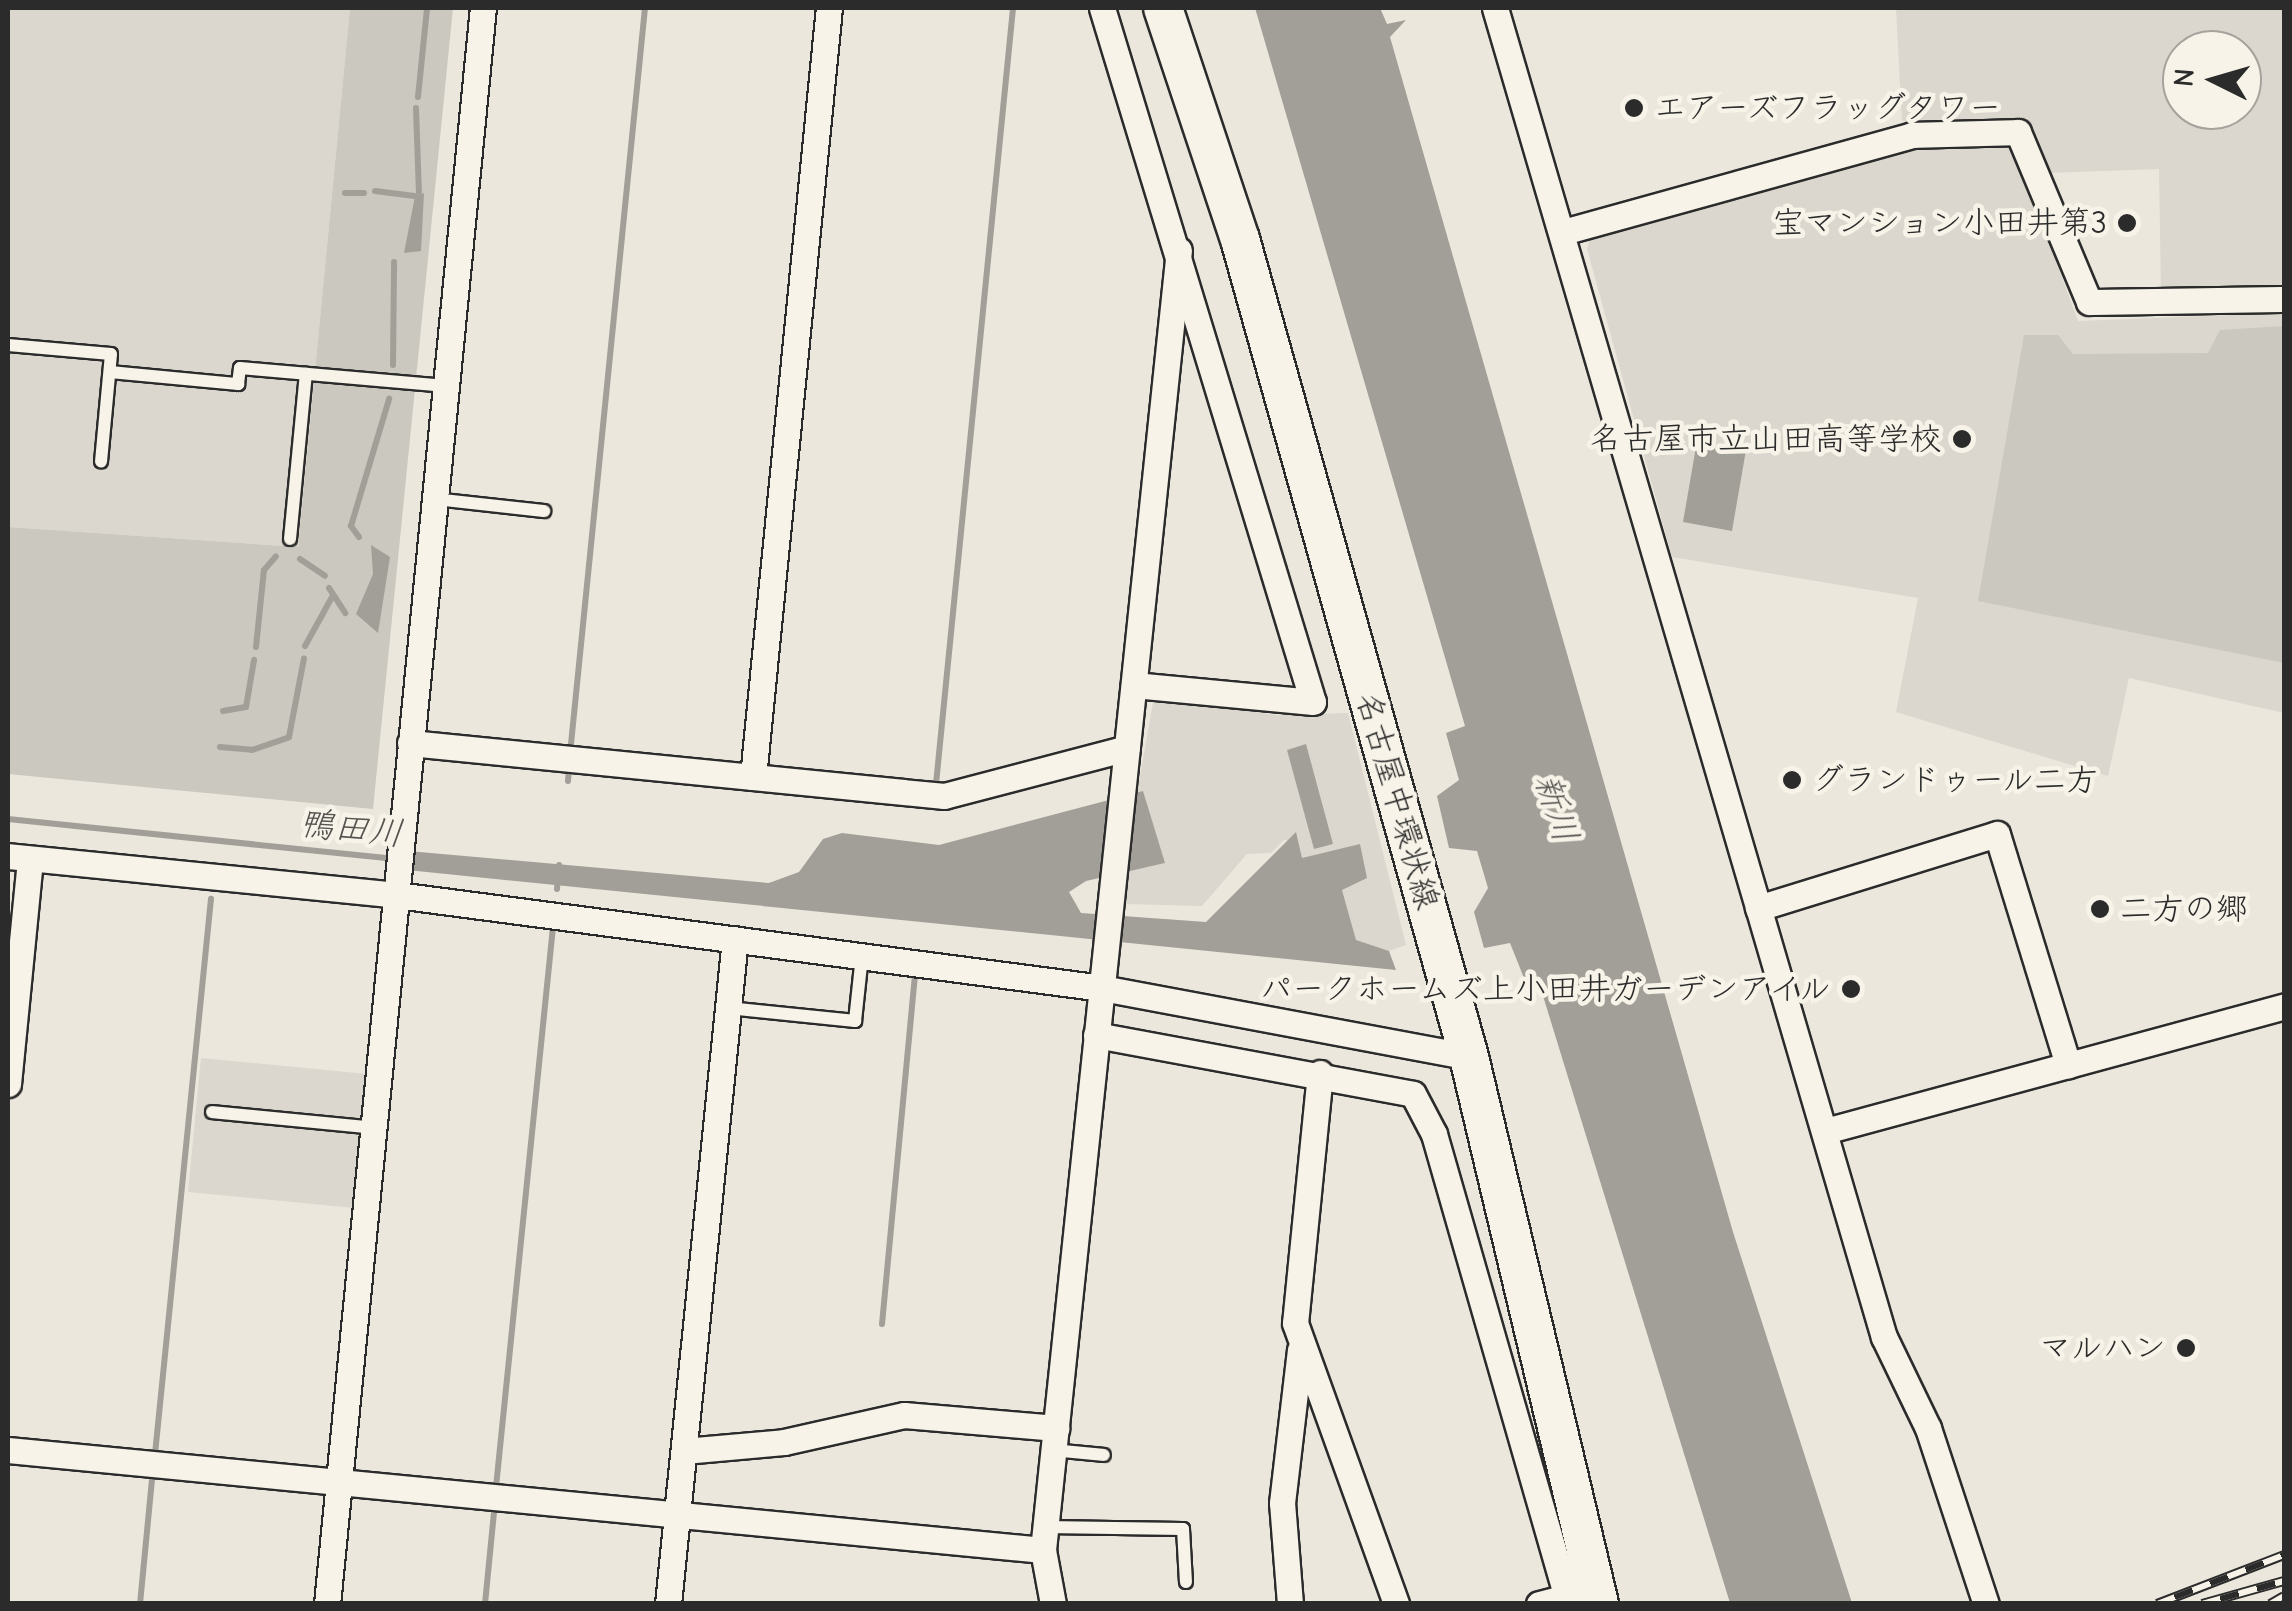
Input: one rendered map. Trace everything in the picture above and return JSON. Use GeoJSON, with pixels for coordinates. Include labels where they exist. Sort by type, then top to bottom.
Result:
{"type":"FeatureCollection","features":[{"type":"Feature","properties":{"kind":"main road","name":"名古屋中環状線"},"geometry":{"type":"LineString","coordinates":[[1164,8],[1240,240],[1469,1057],[1599,1604]]}},
{"type":"Feature","properties":{"kind":"street"},"geometry":{"type":"LineString","coordinates":[[327,1604],[483,8]]}},
{"type":"Feature","properties":{"kind":"street"},"geometry":{"type":"LineString","coordinates":[[753,777],[828,8]]}},
{"type":"Feature","properties":{"kind":"street"},"geometry":{"type":"LineString","coordinates":[[1102,8],[1179,250],[1313,702],[1134,685]]}},
{"type":"Feature","properties":{"kind":"street"},"geometry":{"type":"LineString","coordinates":[[1495,8],[1758,908],[1829,1130],[1884,1338],[1928,1428],[1986,1604]]}},
{"type":"Feature","properties":{"kind":"street"},"geometry":{"type":"LineString","coordinates":[[1563,232],[1912,134],[2018,132],[2089,302],[2284,299]]}},
{"type":"Feature","properties":{"kind":"street"},"geometry":{"type":"LineString","coordinates":[[1052,1604],[1044,1538],[1179,250]]}},
{"type":"Feature","properties":{"kind":"street"},"geometry":{"type":"LineString","coordinates":[[410,743],[944,796],[1126,759]]}},
{"type":"Feature","properties":{"kind":"street"},"geometry":{"type":"LineString","coordinates":[[1758,908],[1997,834],[2068,1064]]}},
{"type":"Feature","properties":{"kind":"street"},"geometry":{"type":"LineString","coordinates":[[8,1084],[19,857],[398,887],[1102,988],[1469,1057]]}},
{"type":"Feature","properties":{"kind":"street"},"geometry":{"type":"LineString","coordinates":[[668,1604],[735,938]]}},
{"type":"Feature","properties":{"kind":"street"},"geometry":{"type":"LineString","coordinates":[[1829,1130],[2284,1006]]}},
{"type":"Feature","properties":{"kind":"street"},"geometry":{"type":"LineString","coordinates":[[1096,1035],[1320,1073],[1413,1094],[1434,1134],[1567,1597],[1538,1604]]}},
{"type":"Feature","properties":{"kind":"street"},"geometry":{"type":"LineString","coordinates":[[1320,1073],[1295,1322],[1396,1604]]}},
{"type":"Feature","properties":{"kind":"street"},"geometry":{"type":"LineString","coordinates":[[1290,1604],[1282,1504],[1301,1342]]}},
{"type":"Feature","properties":{"kind":"street"},"geometry":{"type":"LineString","coordinates":[[684,1450],[784,1442],[904,1415],[1054,1439]]}},
{"type":"Feature","properties":{"kind":"street"},"geometry":{"type":"LineString","coordinates":[[8,1450],[676,1518],[1044,1538]]}},
{"type":"Feature","properties":{"kind":"lane"},"geometry":{"type":"LineString","coordinates":[[8,344],[111,354],[101,462]]}},
{"type":"Feature","properties":{"kind":"lane"},"geometry":{"type":"LineString","coordinates":[[110,372],[238,384],[240,368],[446,386]]}},
{"type":"Feature","properties":{"kind":"lane"},"geometry":{"type":"LineString","coordinates":[[290,539],[306,374]]}},
{"type":"Feature","properties":{"kind":"lane"},"geometry":{"type":"LineString","coordinates":[[435,499],[544,510]]}},
{"type":"Feature","properties":{"kind":"lane"},"geometry":{"type":"LineString","coordinates":[[728,1008],[855,1021],[862,956]]}},
{"type":"Feature","properties":{"kind":"lane"},"geometry":{"type":"LineString","coordinates":[[212,1112],[374,1128]]}},
{"type":"Feature","properties":{"kind":"lane"},"geometry":{"type":"LineString","coordinates":[[1054,1439],[1104,1455]]}},
{"type":"Feature","properties":{"kind":"lane"},"geometry":{"type":"LineString","coordinates":[[1044,1538],[1183,1529],[1186,1582]]}},
{"type":"Feature","properties":{"kind":"shaded area"},"geometry":{"type":"Polygon","coordinates":[[[8,8],[350,8],[298,547],[8,527],[8,8]]]}},
{"type":"Feature","properties":{"kind":"shaded area"},"geometry":{"type":"Polygon","coordinates":[[[350,8],[453,8],[373,809],[8,774],[8,527],[298,547],[350,8]]]}},
{"type":"Feature","properties":{"kind":"shaded area"},"geometry":{"type":"Polygon","coordinates":[[[1896,8],[2284,8],[2284,289],[2161,294],[2159,169],[2047,173],[2028,118],[1902,121],[1896,8]]]}},
{"type":"Feature","properties":{"kind":"shaded area","name":"名古屋市立山田高等学校"},"geometry":{"type":"Polygon","coordinates":[[[2012,141],[2078,321],[2284,313],[2284,713],[2129,678],[2108,776],[1896,712],[1918,598],[1672,557],[1587,249],[1590,237],[1916,145],[2012,141]]]}},
{"type":"Feature","properties":{"kind":"shaded area"},"geometry":{"type":"Polygon","coordinates":[[[2284,326],[2284,663],[1978,601],[2024,335],[2058,335],[2073,354],[2208,353],[2220,330],[2284,326]]]}},
{"type":"Feature","properties":{"kind":"shaded area"},"geometry":{"type":"Polygon","coordinates":[[[1154,697],[1275,715],[1348,713],[1406,945],[1389,951],[1356,941],[1342,890],[1360,845],[1302,859],[1285,839],[1271,853],[1247,854],[1202,906],[1125,904],[1128,871],[1165,863],[1137,793],[1154,697]]]}},
{"type":"Feature","properties":{"kind":"shaded area"},"geometry":{"type":"Polygon","coordinates":[[[201,1058],[367,1074],[354,1208],[188,1192],[201,1058]]]}},
{"type":"Feature","properties":{"kind":"water","name":"新川"},"geometry":{"type":"Polygon","coordinates":[[[1255,8],[1380,8],[1387,24],[1406,20],[1390,37],[1733,1232],[1852,1603],[1730,1603],[1539,983],[1524,978],[1510,943],[1484,948],[1474,912],[1488,888],[1477,851],[1449,848],[1437,796],[1459,780],[1446,733],[1465,726],[1255,8]]]}},
{"type":"Feature","properties":{"kind":"water"},"geometry":{"type":"Polygon","coordinates":[[[424,193],[421,251],[404,253],[415,196],[424,193]]]}},
{"type":"Feature","properties":{"kind":"water"},"geometry":{"type":"Polygon","coordinates":[[[1697,441],[1746,450],[1732,531],[1683,522],[1697,441]]]}},
{"type":"Feature","properties":{"kind":"water"},"geometry":{"type":"Polygon","coordinates":[[[371,545],[390,557],[378,633],[356,614],[373,574],[371,545]]]}},
{"type":"Feature","properties":{"kind":"water"},"geometry":{"type":"Polygon","coordinates":[[[1306,744],[1333,844],[1314,849],[1287,750],[1306,744]]]}},
{"type":"Feature","properties":{"kind":"water"},"geometry":{"type":"Polygon","coordinates":[[[1143,791],[1165,863],[1086,881],[1069,892],[1081,913],[1206,922],[1296,832],[1302,858],[1360,844],[1367,878],[1342,890],[1356,940],[1389,951],[1396,970],[407,870],[408,851],[769,883],[799,872],[823,839],[842,833],[939,845],[1143,791]]]}},
{"type":"Feature","properties":{"kind":"waterway"},"geometry":{"type":"LineString","coordinates":[[418,97],[427,8]]}},
{"type":"Feature","properties":{"kind":"waterway"},"geometry":{"type":"LineString","coordinates":[[571,744],[645,8]]}},
{"type":"Feature","properties":{"kind":"waterway"},"geometry":{"type":"LineString","coordinates":[[936,784],[1013,8]]}},
{"type":"Feature","properties":{"kind":"waterway"},"geometry":{"type":"LineString","coordinates":[[416,108],[419,192]]}},
{"type":"Feature","properties":{"kind":"waterway"},"geometry":{"type":"LineString","coordinates":[[375,191],[415,196]]}},
{"type":"Feature","properties":{"kind":"waterway"},"geometry":{"type":"LineString","coordinates":[[345,193],[364,193]]}},
{"type":"Feature","properties":{"kind":"waterway"},"geometry":{"type":"LineString","coordinates":[[393,365],[394,262]]}},
{"type":"Feature","properties":{"kind":"waterway"},"geometry":{"type":"LineString","coordinates":[[359,537],[351,526],[389,399]]}},
{"type":"Feature","properties":{"kind":"waterway"},"geometry":{"type":"LineString","coordinates":[[256,647],[264,570],[276,556]]}},
{"type":"Feature","properties":{"kind":"waterway"},"geometry":{"type":"LineString","coordinates":[[300,559],[325,576]]}},
{"type":"Feature","properties":{"kind":"waterway"},"geometry":{"type":"LineString","coordinates":[[329,588],[345,613]]}},
{"type":"Feature","properties":{"kind":"waterway"},"geometry":{"type":"LineString","coordinates":[[305,646],[332,597]]}},
{"type":"Feature","properties":{"kind":"waterway"},"geometry":{"type":"LineString","coordinates":[[220,747],[252,750],[289,737],[304,658]]}},
{"type":"Feature","properties":{"kind":"waterway"},"geometry":{"type":"LineString","coordinates":[[223,711],[246,707],[254,660]]}},
{"type":"Feature","properties":{"kind":"waterway"},"geometry":{"type":"LineString","coordinates":[[568,781],[569,770]]}},
{"type":"Feature","properties":{"kind":"waterway","name":"鴨田川"},"geometry":{"type":"LineString","coordinates":[[8,819],[396,859]]}},
{"type":"Feature","properties":{"kind":"waterway","name":"鴨田川"},"geometry":{"type":"LineString","coordinates":[[557,889],[559,865]]}},
{"type":"Feature","properties":{"kind":"waterway"},"geometry":{"type":"LineString","coordinates":[[155,1454],[211,899]]}},
{"type":"Feature","properties":{"kind":"waterway"},"geometry":{"type":"LineString","coordinates":[[496,1487],[553,927]]}},
{"type":"Feature","properties":{"kind":"waterway"},"geometry":{"type":"LineString","coordinates":[[882,1324],[915,976]]}},
{"type":"Feature","properties":{"kind":"waterway"},"geometry":{"type":"LineString","coordinates":[[140,1604],[152,1480]]}},
{"type":"Feature","properties":{"kind":"waterway"},"geometry":{"type":"LineString","coordinates":[[485,1604],[494,1513]]}},
{"type":"Feature","properties":{"kind":"railway"},"geometry":{"type":"LineString","coordinates":[[2157,1604],[2284,1555]]}},
{"type":"Feature","properties":{"kind":"railway"},"geometry":{"type":"LineString","coordinates":[[2202,1604],[2284,1581]]}},
{"type":"Feature","properties":{"kind":"railway"},"geometry":{"type":"LineString","coordinates":[[2270,1604],[2284,1596]]}},
{"type":"Feature","properties":{"kind":"place","name":"エアーズフラッグタワー"},"geometry":{"type":"Point","coordinates":[1634,108]}},
{"type":"Feature","properties":{"kind":"place","name":"宝マンション小田井第3"},"geometry":{"type":"Point","coordinates":[2127,223]}},
{"type":"Feature","properties":{"kind":"place","name":"名古屋市立山田高等学校"},"geometry":{"type":"Point","coordinates":[1962,439]}},
{"type":"Feature","properties":{"kind":"place","name":"グランドゥール二方"},"geometry":{"type":"Point","coordinates":[1792,780]}},
{"type":"Feature","properties":{"kind":"place","name":"二方の郷"},"geometry":{"type":"Point","coordinates":[2100,909]}},
{"type":"Feature","properties":{"kind":"place","name":"パークホームズ上小田井ガーデンアイル"},"geometry":{"type":"Point","coordinates":[1851,989]}},
{"type":"Feature","properties":{"kind":"place","name":"マルハン"},"geometry":{"type":"Point","coordinates":[2186,1348]}}]}
